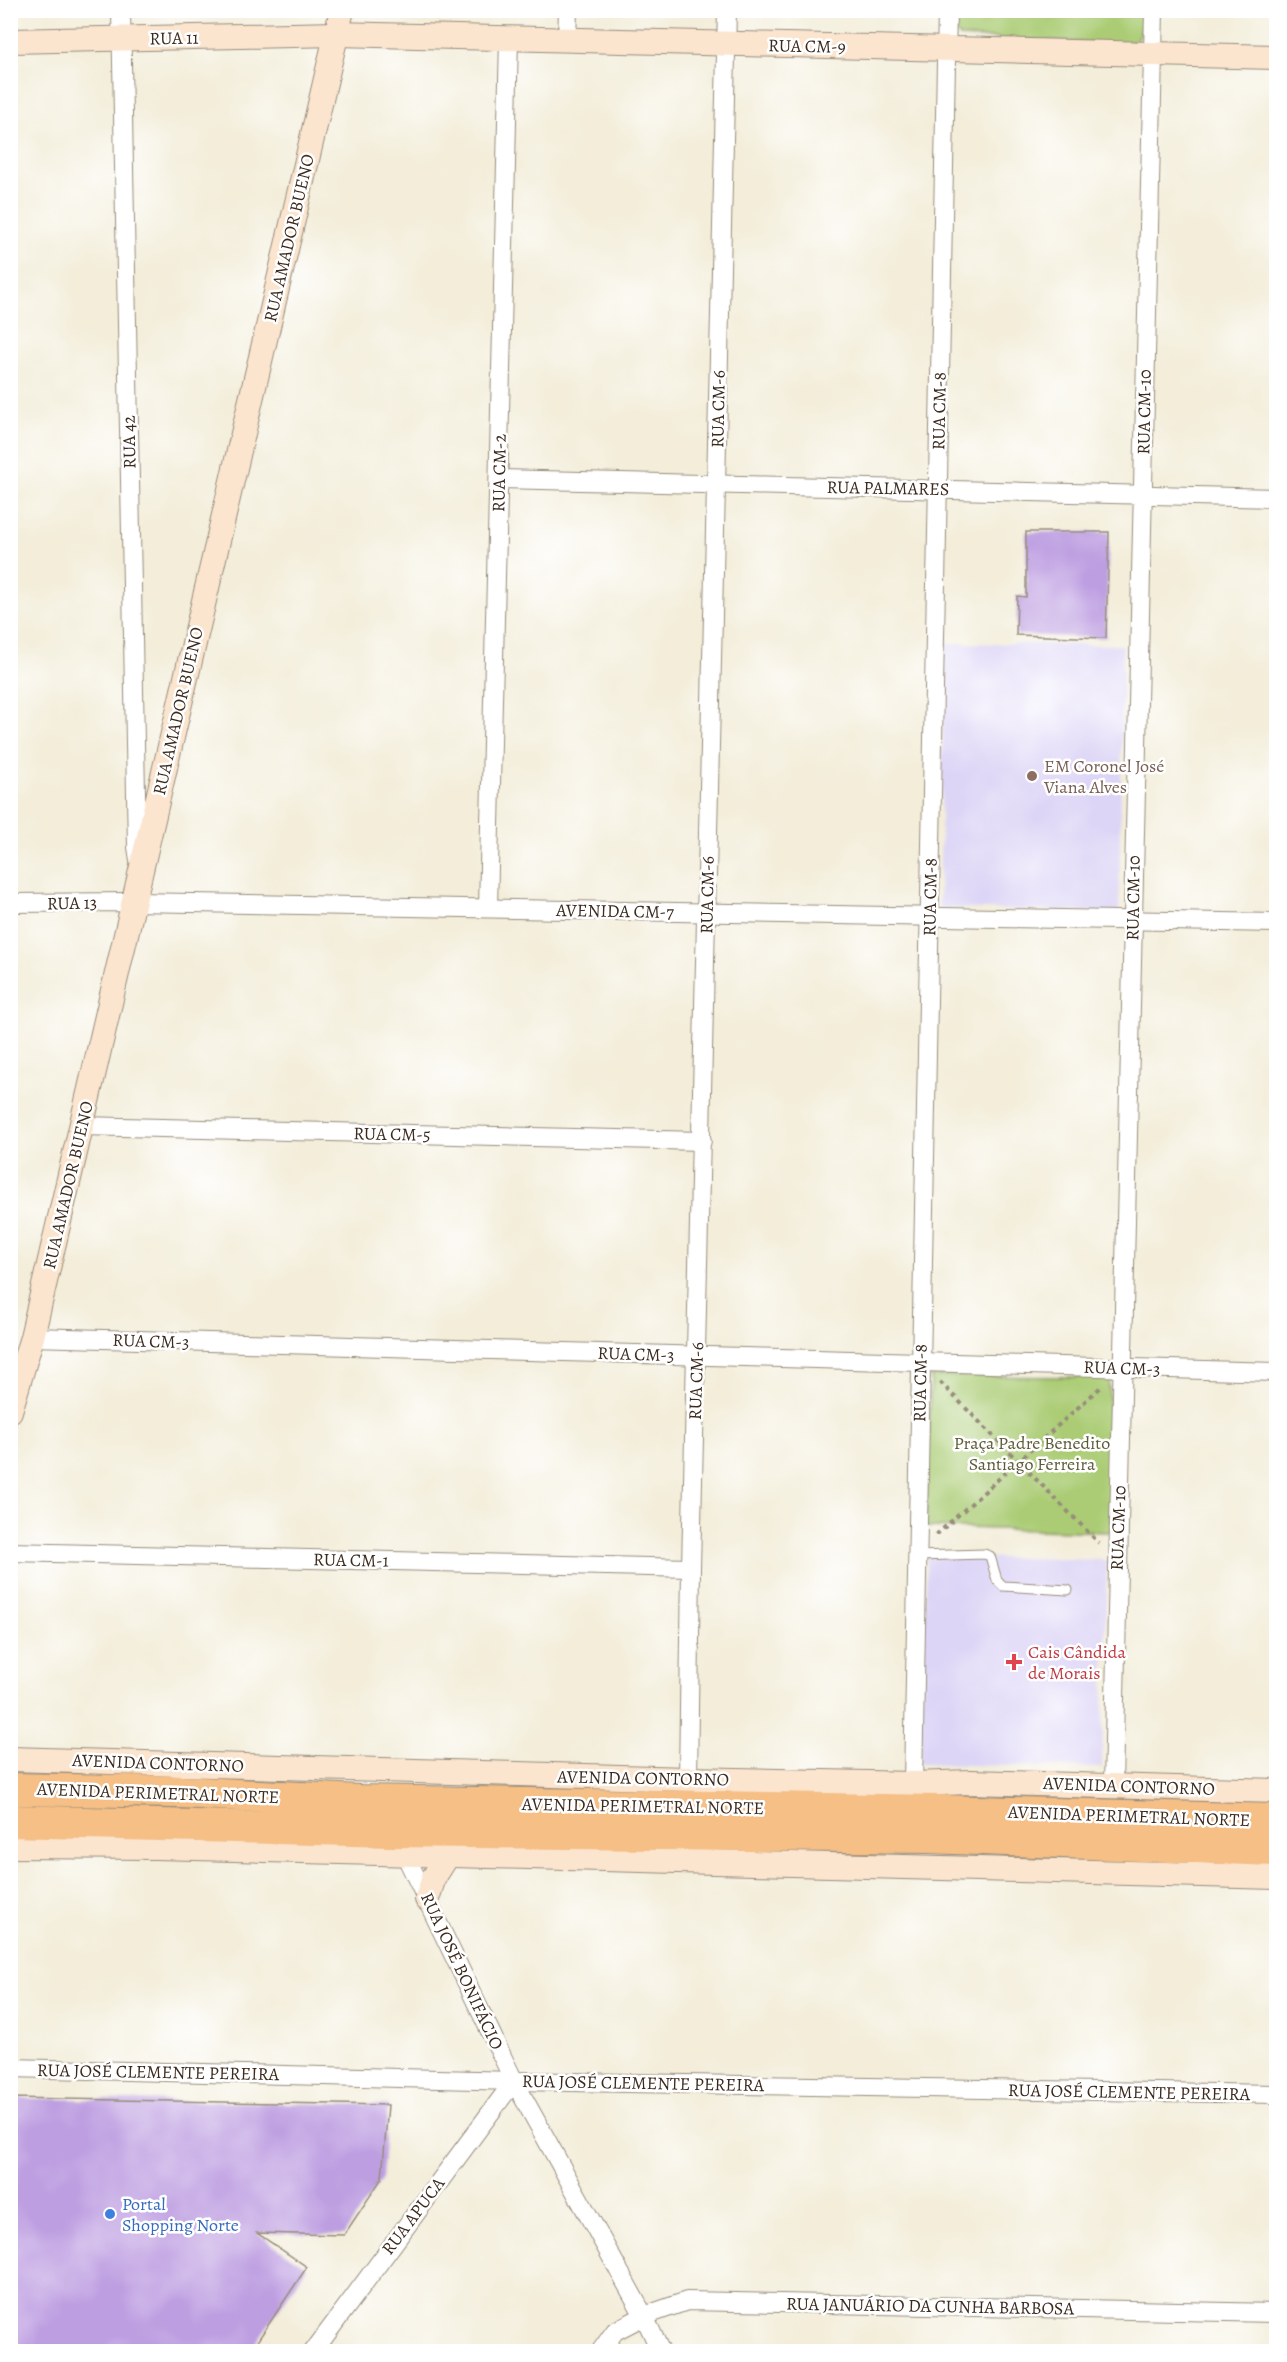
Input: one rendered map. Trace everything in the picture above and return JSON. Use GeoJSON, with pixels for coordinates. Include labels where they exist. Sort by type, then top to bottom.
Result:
{"type":"FeatureCollection","features":[{"type":"Feature","properties":{"kind":"highway","name":"AVENIDA PERIMETRAL NORTE"},"geometry":{"type":"LineString","coordinates":[[10,1789],[180,1792],[360,1801],[927,1810],[1276,1820]]}},
{"type":"Feature","properties":{"kind":"highway","name":"AVENIDA PERIMETRAL NORTE"},"geometry":{"type":"LineString","coordinates":[[10,1821],[399,1843],[939,1838],[1276,1850]]}},
{"type":"Feature","properties":{"kind":"street","name":"RUA 42"},"geometry":{"type":"LineString","coordinates":[[121,10],[137,835],[141,873]]}},
{"type":"Feature","properties":{"kind":"street","name":"RUA AMADOR BUENO"},"geometry":{"type":"LineString","coordinates":[[10,1411],[32,1337],[342,10]]}},
{"type":"Feature","properties":{"kind":"street"},"geometry":{"type":"LineString","coordinates":[[567,40],[568,10]]}},
{"type":"Feature","properties":{"kind":"street","name":"RUA CM-6"},"geometry":{"type":"LineString","coordinates":[[688,1779],[727,10]]}},
{"type":"Feature","properties":{"kind":"street","name":"RUA CM-8"},"geometry":{"type":"LineString","coordinates":[[913,1784],[947,10]]}},
{"type":"Feature","properties":{"kind":"street","name":"RUA CM-10"},"geometry":{"type":"LineString","coordinates":[[1113,1785],[1154,10]]}},
{"type":"Feature","properties":{"kind":"street","name":"RUA 11"},"geometry":{"type":"LineString","coordinates":[[10,41],[337,34]]}},
{"type":"Feature","properties":{"kind":"street","name":"RUA CM-9"},"geometry":{"type":"LineString","coordinates":[[337,34],[1276,57]]}},
{"type":"Feature","properties":{"kind":"street","name":"RUA CM-2"},"geometry":{"type":"LineString","coordinates":[[488,908],[510,39]]}},
{"type":"Feature","properties":{"kind":"street","name":"RUA PALMARES"},"geometry":{"type":"LineString","coordinates":[[499,479],[1276,498]]}},
{"type":"Feature","properties":{"kind":"street","name":"AVENIDA CM-7"},"geometry":{"type":"LineString","coordinates":[[134,902],[1276,922]]}},
{"type":"Feature","properties":{"kind":"street","name":"RUA 13"},"geometry":{"type":"LineString","coordinates":[[10,903],[134,902]]}},
{"type":"Feature","properties":{"kind":"street","name":"RUA CM-5"},"geometry":{"type":"LineString","coordinates":[[82,1126],[702,1141]]}},
{"type":"Feature","properties":{"kind":"street","name":"RUA CM-3"},"geometry":{"type":"LineString","coordinates":[[32,1337],[1276,1372]]}},
{"type":"Feature","properties":{"kind":"street","name":"RUA CM-1"},"geometry":{"type":"LineString","coordinates":[[10,1552],[691,1568]]}},
{"type":"Feature","properties":{"kind":"street","name":"AVENIDA CONTORNO"},"geometry":{"type":"LineString","coordinates":[[10,1759],[194,1763],[322,1770],[913,1784],[971,1782],[1113,1785],[1276,1791]]}},
{"type":"Feature","properties":{"kind":"street","name":"RUA JOSÉ BONIFÁCIO"},"geometry":{"type":"LineString","coordinates":[[322,1770],[360,1801],[399,1843],[514,2081],[644,2316],[661,2352]]}},
{"type":"Feature","properties":{"kind":"street"},"geometry":{"type":"LineString","coordinates":[[10,1846],[156,1847],[399,1843],[448,1855],[939,1866],[1276,1877]]}},
{"type":"Feature","properties":{"kind":"street"},"geometry":{"type":"LineString","coordinates":[[428,1899],[434,1877],[448,1855]]}},
{"type":"Feature","properties":{"kind":"street","name":"RUA JOSÉ CLEMENTE PEREIRA"},"geometry":{"type":"LineString","coordinates":[[10,2068],[514,2081],[1276,2094]]}},
{"type":"Feature","properties":{"kind":"street","name":"RUA APUCA"},"geometry":{"type":"LineString","coordinates":[[313,2352],[514,2081]]}},
{"type":"Feature","properties":{"kind":"street","name":"RUA JANUÁRIO DA CUNHA BARBOSA"},"geometry":{"type":"LineString","coordinates":[[600,2352],[615,2331],[644,2316],[687,2301],[1276,2313]]}},
{"type":"Feature","properties":{"kind":"lane"},"geometry":{"type":"LineString","coordinates":[[917,1554],[984,1554],[990,1556],[997,1580],[1003,1586],[1068,1590]]}},
{"type":"Feature","properties":{"kind":"path"},"geometry":{"type":"LineString","coordinates":[[921,1362],[1117,1560]]}},
{"type":"Feature","properties":{"kind":"path"},"geometry":{"type":"LineString","coordinates":[[917,1554],[1123,1368]]}},
{"type":"Feature","properties":{"kind":"shaded area","name":"EM Coronel José Viana Alves"},"geometry":{"type":"Polygon","coordinates":[[[945,643],[1123,645],[1119,912],[939,908],[945,643]]]}},
{"type":"Feature","properties":{"kind":"shaded area","name":"Cais Cândida de Morais"},"geometry":{"type":"Polygon","coordinates":[[[927,1556],[1107,1560],[1102,1768],[920,1764],[927,1556]]]}},
{"type":"Feature","properties":{"kind":"green space"},"geometry":{"type":"Polygon","coordinates":[[[956,11],[1143,11],[1142,29],[1138,39],[1128,44],[960,37],[956,32],[956,11]]]}},
{"type":"Feature","properties":{"kind":"green space","name":"Praça Padre Benedito Santiago Ferreira"},"geometry":{"type":"Polygon","coordinates":[[[931,1376],[1109,1377],[1111,1532],[926,1527],[931,1376]]]}},
{"type":"Feature","properties":{"kind":"building"},"geometry":{"type":"Polygon","coordinates":[[[1026,532],[1109,532],[1106,638],[1016,635],[1017,596],[1026,597],[1026,532]]]}},
{"type":"Feature","properties":{"kind":"building"},"geometry":{"type":"Polygon","coordinates":[[[10,2098],[388,2105],[382,2178],[344,2235],[257,2233],[307,2267],[250,2352],[10,2352],[10,2098]]]}},
{"type":"Feature","properties":{"kind":"place","name":"EM Coronel José Viana Alves"},"geometry":{"type":"Point","coordinates":[1032,776]}},
{"type":"Feature","properties":{"kind":"place","name":"Cais Cândida de Morais"},"geometry":{"type":"Point","coordinates":[1014,1662]}},
{"type":"Feature","properties":{"kind":"place","name":"Portal Shopping Norte"},"geometry":{"type":"Point","coordinates":[110,2214]}}]}
